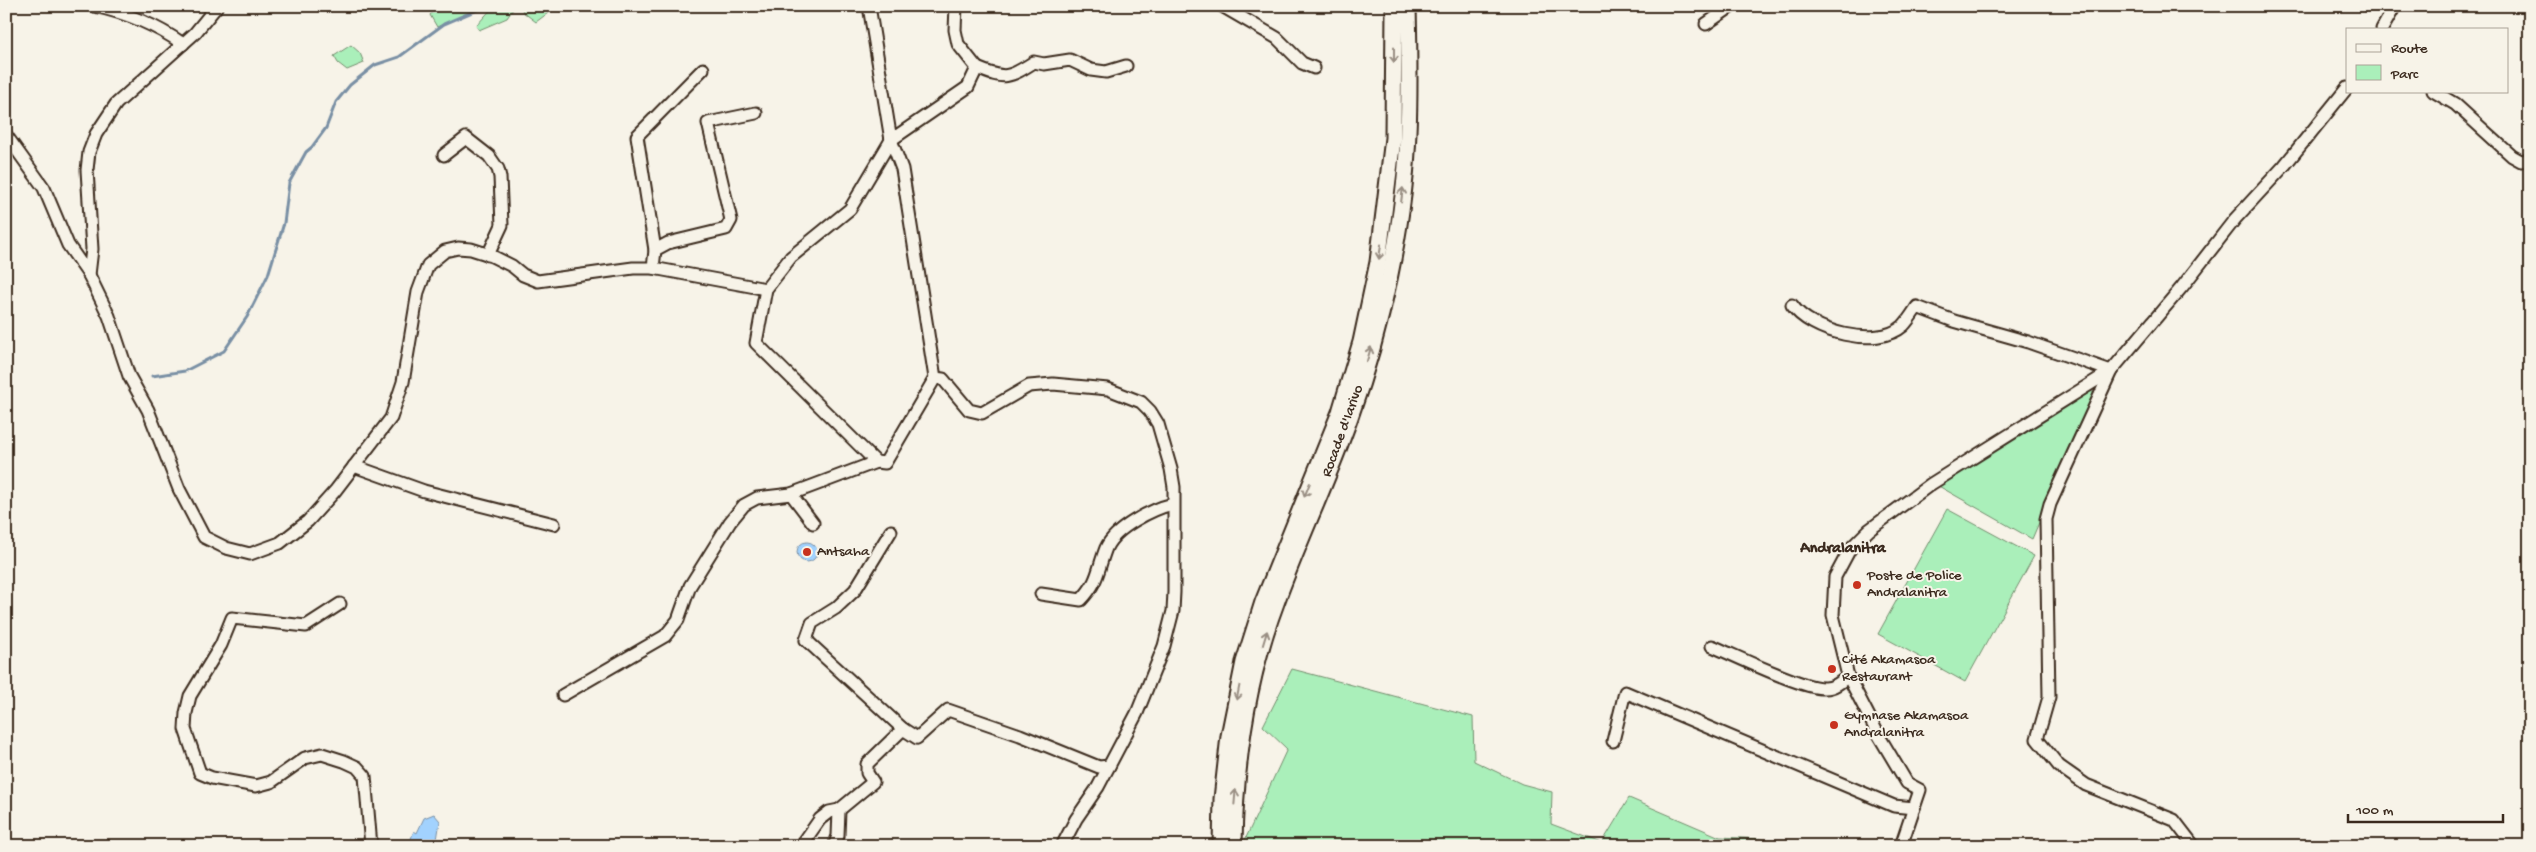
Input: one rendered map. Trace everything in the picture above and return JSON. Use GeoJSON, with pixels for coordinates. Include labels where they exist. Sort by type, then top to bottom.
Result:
{"type":"FeatureCollection","features":[{"type":"Feature","properties":{"kind":"main road","name":"Rocade d'Iarivo"},"geometry":{"type":"LineString","coordinates":[[1221,846],[1222,799],[1228,745],[1244,662],[1263,602],[1340,412],[1361,342],[1378,262],[1394,138],[1394,6]]}},
{"type":"Feature","properties":{"kind":"main road","name":"Rocade d'Iarivo"},"geometry":{"type":"LineString","coordinates":[[1234,846],[1235,800],[1242,736],[1256,665],[1275,604],[1351,416],[1371,348],[1390,270],[1402,197],[1408,134],[1408,6]]}},
{"type":"Feature","properties":{"kind":"street"},"geometry":{"type":"LineString","coordinates":[[94,6],[133,16],[165,32],[182,44]]}},
{"type":"Feature","properties":{"kind":"street"},"geometry":{"type":"LineString","coordinates":[[89,275],[92,249],[87,170],[89,152],[96,134],[116,104],[196,33],[217,6]]}},
{"type":"Feature","properties":{"kind":"street"},"geometry":{"type":"LineString","coordinates":[[564,695],[665,636],[678,620],[690,586],[730,522],[744,504],[757,498],[790,494],[876,462],[886,463],[935,378],[902,169],[891,140],[869,6]]}},
{"type":"Feature","properties":{"kind":"street"},"geometry":{"type":"LineString","coordinates":[[956,6],[955,30],[958,44],[977,68],[999,78],[1018,72],[1034,62],[1044,64],[1070,60],[1091,70],[1106,72],[1126,66]]}},
{"type":"Feature","properties":{"kind":"street"},"geometry":{"type":"LineString","coordinates":[[1222,6],[1277,38],[1302,63],[1314,68]]}},
{"type":"Feature","properties":{"kind":"street"},"geometry":{"type":"LineString","coordinates":[[1706,24],[1732,6]]}},
{"type":"Feature","properties":{"kind":"street"},"geometry":{"type":"LineString","coordinates":[[2383,28],[2395,6]]}},
{"type":"Feature","properties":{"kind":"street"},"geometry":{"type":"LineString","coordinates":[[876,462],[756,343],[766,290],[791,257],[850,209],[891,140],[968,87],[977,68]]}},
{"type":"Feature","properties":{"kind":"street"},"geometry":{"type":"LineString","coordinates":[[653,268],[655,250],[637,136],[703,69]]}},
{"type":"Feature","properties":{"kind":"street"},"geometry":{"type":"LineString","coordinates":[[2194,846],[2174,820],[2086,785],[2059,766],[2036,739],[2049,697],[2046,519],[2050,504],[2111,371],[2182,287],[2235,219],[2284,166],[2346,89]]}},
{"type":"Feature","properties":{"kind":"street"},"geometry":{"type":"LineString","coordinates":[[2434,92],[2455,104],[2512,156],[2521,161],[2530,160]]}},
{"type":"Feature","properties":{"kind":"street"},"geometry":{"type":"LineString","coordinates":[[655,250],[668,243],[726,229],[731,220],[708,123],[756,113]]}},
{"type":"Feature","properties":{"kind":"street"},"geometry":{"type":"LineString","coordinates":[[6,135],[44,188],[68,245],[89,275],[109,316],[129,376],[148,410],[179,489],[204,536],[226,548],[250,554],[280,543],[308,522],[391,418],[398,400],[418,292],[428,265],[445,251],[458,248],[471,249],[488,255],[538,281],[633,268],[653,268],[766,290]]}},
{"type":"Feature","properties":{"kind":"street"},"geometry":{"type":"LineString","coordinates":[[444,155],[466,138],[489,156],[498,169],[503,218],[488,255]]}},
{"type":"Feature","properties":{"kind":"street"},"geometry":{"type":"LineString","coordinates":[[1792,305],[1798,314],[1810,321],[1850,336],[1864,337],[1880,335],[1902,326],[1917,307],[1954,321],[2028,342],[2111,371]]}},
{"type":"Feature","properties":{"kind":"street"},"geometry":{"type":"LineString","coordinates":[[1901,846],[1920,790],[1907,784],[1879,736],[1848,676],[1833,615],[1835,577],[1850,549],[1869,530],[1931,484],[2111,371]]}},
{"type":"Feature","properties":{"kind":"street"},"geometry":{"type":"LineString","coordinates":[[935,378],[943,379],[969,410],[982,413],[1029,386],[1053,384],[1108,389],[1141,402],[1154,418],[1162,434],[1174,487],[1173,611],[1161,654],[1136,713],[1119,743],[1109,766],[1062,846]]}},
{"type":"Feature","properties":{"kind":"street"},"geometry":{"type":"LineString","coordinates":[[354,466],[424,491],[554,524]]}},
{"type":"Feature","properties":{"kind":"street"},"geometry":{"type":"LineString","coordinates":[[790,494],[813,523]]}},
{"type":"Feature","properties":{"kind":"street"},"geometry":{"type":"LineString","coordinates":[[1041,594],[1081,600],[1096,581],[1107,546],[1113,538],[1145,513],[1173,504]]}},
{"type":"Feature","properties":{"kind":"street"},"geometry":{"type":"LineString","coordinates":[[891,531],[855,590],[836,608],[812,623],[806,640],[903,729],[917,738],[948,710],[1020,735],[1099,767],[1109,766]]}},
{"type":"Feature","properties":{"kind":"street"},"geometry":{"type":"LineString","coordinates":[[340,604],[306,626],[232,618],[221,645],[190,696],[185,729],[200,773],[212,778],[256,786],[271,782],[305,758],[322,754],[357,767],[365,776],[371,846]]}},
{"type":"Feature","properties":{"kind":"street"},"geometry":{"type":"LineString","coordinates":[[1712,646],[1806,685],[1824,689],[1837,685],[1848,676]]}},
{"type":"Feature","properties":{"kind":"street"},"geometry":{"type":"LineString","coordinates":[[1613,741],[1625,692],[1894,806],[1914,808]]}},
{"type":"Feature","properties":{"kind":"street"},"geometry":{"type":"LineString","coordinates":[[801,846],[820,819],[828,812],[839,810],[873,782],[867,773],[867,764],[903,729]]}},
{"type":"Feature","properties":{"kind":"street"},"geometry":{"type":"LineString","coordinates":[[834,846],[838,836],[839,810]]}},
{"type":"Feature","properties":{"kind":"green space"},"geometry":{"type":"Polygon","coordinates":[[[436,6],[458,6],[460,8],[483,6],[437,27],[430,15],[436,6]]]}},
{"type":"Feature","properties":{"kind":"green space"},"geometry":{"type":"Polygon","coordinates":[[[494,6],[515,6],[507,18],[479,30],[476,26],[494,6]]]}},
{"type":"Feature","properties":{"kind":"green space"},"geometry":{"type":"Polygon","coordinates":[[[569,6],[568,12],[552,10],[536,22],[523,12],[521,7],[569,6]]]}},
{"type":"Feature","properties":{"kind":"green space"},"geometry":{"type":"Polygon","coordinates":[[[351,45],[360,53],[364,63],[347,70],[338,63],[334,56],[351,45]]]}},
{"type":"Feature","properties":{"kind":"green space"},"geometry":{"type":"Polygon","coordinates":[[[2086,388],[2094,393],[2032,539],[1935,484],[2086,388]]]}},
{"type":"Feature","properties":{"kind":"green space"},"geometry":{"type":"Polygon","coordinates":[[[1947,509],[2034,556],[1965,682],[1878,634],[1947,509]]]}},
{"type":"Feature","properties":{"kind":"green space"},"geometry":{"type":"Polygon","coordinates":[[[1292,669],[1473,717],[1474,761],[1522,784],[1552,792],[1551,824],[1602,843],[1629,798],[1720,837],[1761,839],[1777,846],[1245,846],[1245,840],[1287,749],[1263,726],[1292,669]]]}},
{"type":"Feature","properties":{"kind":"water","name":"Antsaha"},"geometry":{"type":"Polygon","coordinates":[[[807,542],[814,545],[817,552],[814,559],[807,562],[800,559],[797,552],[800,545],[807,542]]]}},
{"type":"Feature","properties":{"kind":"water"},"geometry":{"type":"Polygon","coordinates":[[[434,814],[440,821],[436,846],[408,846],[414,831],[417,833],[424,818],[434,814]]]}},
{"type":"Feature","properties":{"kind":"waterway"},"geometry":{"type":"LineString","coordinates":[[152,376],[185,371],[224,351],[247,317],[268,275],[284,223],[289,183],[306,152],[326,128],[336,102],[350,85],[375,65],[399,57],[444,24],[486,6]]}},
{"type":"Feature","properties":{"kind":"place","name":"Antsaha"},"geometry":{"type":"Point","coordinates":[807,552]}},
{"type":"Feature","properties":{"kind":"place","name":"Poste de Police Andralanitra"},"geometry":{"type":"Point","coordinates":[1857,585]}},
{"type":"Feature","properties":{"kind":"place","name":"Cité Akamasoa Restaurant"},"geometry":{"type":"Point","coordinates":[1832,669]}},
{"type":"Feature","properties":{"kind":"place","name":"Gymnase Akamasoa Andralanitra"},"geometry":{"type":"Point","coordinates":[1834,725]}},
{"type":"Feature","properties":{"kind":"district","name":"Andralanitra"},"geometry":{"type":"Point","coordinates":[1843,549]}}]}
